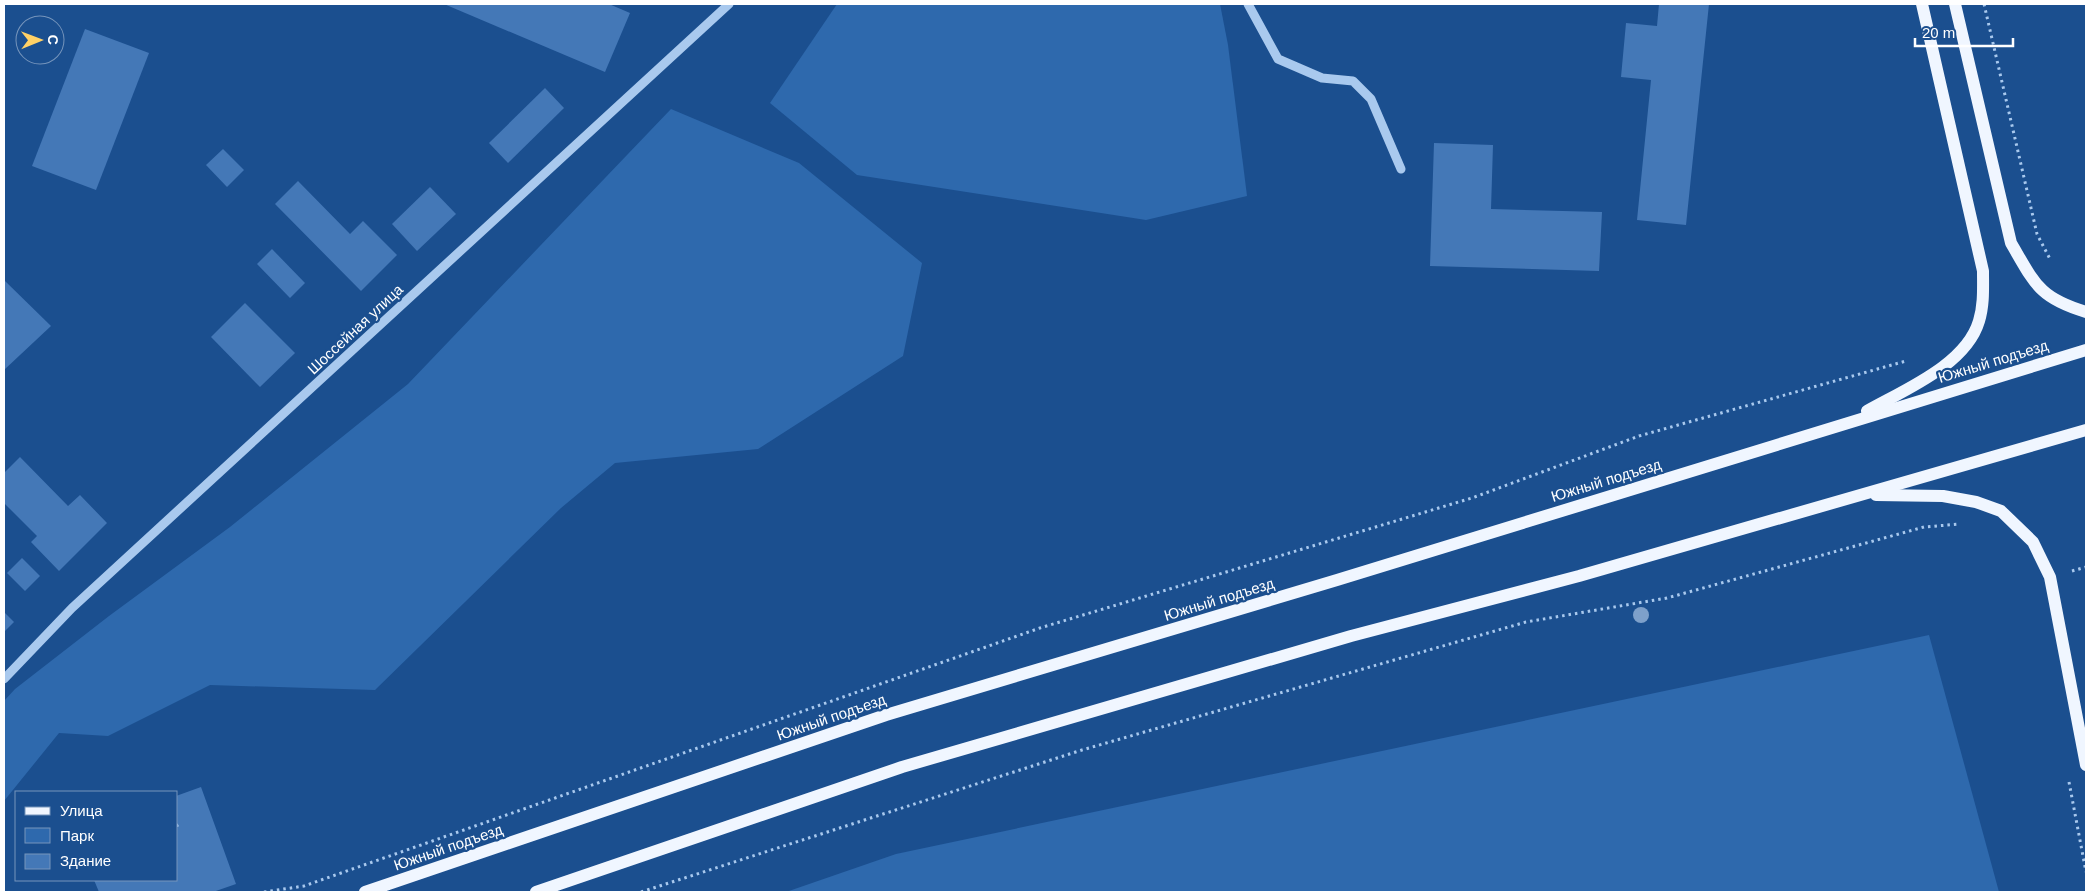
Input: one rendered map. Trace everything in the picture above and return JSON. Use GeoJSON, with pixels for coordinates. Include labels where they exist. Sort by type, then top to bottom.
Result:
{"type":"FeatureCollection","features":[{"type":"Feature","properties":{"kind":"main road"},"geometry":{"type":"LineString","coordinates":[[1845,423],[1930,376],[1964,350],[1979,323],[1984,301],[1983,271],[1922,4]]}},
{"type":"Feature","properties":{"kind":"main road"},"geometry":{"type":"LineString","coordinates":[[1955,4],[2012,243],[2028,272],[2044,294],[2064,305],[2086,312]]}},
{"type":"Feature","properties":{"kind":"main road","name":"Южный подъезд"},"geometry":{"type":"LineString","coordinates":[[366,892],[886,715],[1337,580],[2086,350]]}},
{"type":"Feature","properties":{"kind":"main road"},"geometry":{"type":"LineString","coordinates":[[536,892],[902,767],[1351,636],[1579,576],[2086,430]]}},
{"type":"Feature","properties":{"kind":"main road"},"geometry":{"type":"LineString","coordinates":[[1863,495],[1943,496],[1976,502],[2001,512],[2032,542],[2050,578],[2086,764]]}},
{"type":"Feature","properties":{"kind":"street","name":"Шоссейная улица"},"geometry":{"type":"LineString","coordinates":[[4,679],[79,601],[729,4]]}},
{"type":"Feature","properties":{"kind":"street"},"geometry":{"type":"LineString","coordinates":[[1248,4],[1278,59],[1322,78],[1353,81],[1371,99],[1401,169]]}},
{"type":"Feature","properties":{"kind":"path"},"geometry":{"type":"LineString","coordinates":[[1984,4],[2037,234],[2051,260]]}},
{"type":"Feature","properties":{"kind":"path"},"geometry":{"type":"LineString","coordinates":[[264,892],[304,886],[1040,628],[1472,498],[1639,436],[1913,358]]}},
{"type":"Feature","properties":{"kind":"path"},"geometry":{"type":"LineString","coordinates":[[641,892],[1082,750],[1526,622],[1667,598],[1924,527],[1961,524]]}},
{"type":"Feature","properties":{"kind":"green space"},"geometry":{"type":"Polygon","coordinates":[[[837,4],[1220,4],[1228,45],[1247,196],[1146,220],[857,175],[770,103],[837,4]]]}},
{"type":"Feature","properties":{"kind":"green space"},"geometry":{"type":"Polygon","coordinates":[[[671,109],[799,163],[922,263],[903,356],[758,449],[615,463],[561,508],[375,690],[210,685],[108,736],[59,733],[4,801],[4,701],[15,689],[109,616],[230,527],[408,384],[671,109]]]}},
{"type":"Feature","properties":{"kind":"green space"},"geometry":{"type":"Polygon","coordinates":[[[1929,635],[1999,892],[786,892],[896,854],[1929,635]]]}},
{"type":"Feature","properties":{"kind":"building"},"geometry":{"type":"Polygon","coordinates":[[[444,4],[609,4],[630,13],[605,72],[444,4]]]}},
{"type":"Feature","properties":{"kind":"building"},"geometry":{"type":"Polygon","coordinates":[[[1659,4],[1709,4],[1686,225],[1637,220],[1651,80],[1621,77],[1626,23],[1657,26],[1659,4]]]}},
{"type":"Feature","properties":{"kind":"building"},"geometry":{"type":"Polygon","coordinates":[[[85,29],[149,53],[96,190],[32,166],[85,29]]]}},
{"type":"Feature","properties":{"kind":"building"},"geometry":{"type":"Polygon","coordinates":[[[545,88],[564,108],[508,163],[489,143],[545,88]]]}},
{"type":"Feature","properties":{"kind":"building"},"geometry":{"type":"Polygon","coordinates":[[[1434,143],[1493,145],[1491,209],[1602,212],[1599,271],[1430,266],[1434,143]]]}},
{"type":"Feature","properties":{"kind":"building"},"geometry":{"type":"Polygon","coordinates":[[[223,149],[244,170],[227,187],[206,165],[223,149]]]}},
{"type":"Feature","properties":{"kind":"building"},"geometry":{"type":"Polygon","coordinates":[[[298,181],[350,234],[363,221],[397,255],[361,291],[275,204],[298,181]]]}},
{"type":"Feature","properties":{"kind":"building"},"geometry":{"type":"Polygon","coordinates":[[[430,187],[456,214],[417,251],[392,224],[430,187]]]}},
{"type":"Feature","properties":{"kind":"building"},"geometry":{"type":"Polygon","coordinates":[[[272,249],[305,283],[290,298],[257,264],[272,249]]]}},
{"type":"Feature","properties":{"kind":"building"},"geometry":{"type":"Polygon","coordinates":[[[4,280],[51,326],[4,370],[4,280]]]}},
{"type":"Feature","properties":{"kind":"building"},"geometry":{"type":"Polygon","coordinates":[[[245,303],[295,353],[260,387],[211,337],[245,303]]]}},
{"type":"Feature","properties":{"kind":"building"},"geometry":{"type":"Polygon","coordinates":[[[20,457],[68,506],[80,495],[107,523],[59,571],[31,542],[37,536],[4,503],[4,473],[20,457]]]}},
{"type":"Feature","properties":{"kind":"building"},"geometry":{"type":"Polygon","coordinates":[[[22,558],[40,576],[25,591],[7,573],[22,558]]]}},
{"type":"Feature","properties":{"kind":"building"},"geometry":{"type":"Polygon","coordinates":[[[4,612],[14,622],[4,632],[4,612]]]}},
{"type":"Feature","properties":{"kind":"building"},"geometry":{"type":"Polygon","coordinates":[[[201,787],[236,884],[213,892],[99,892],[94,881],[178,881],[178,795],[201,787]]]}}]}
